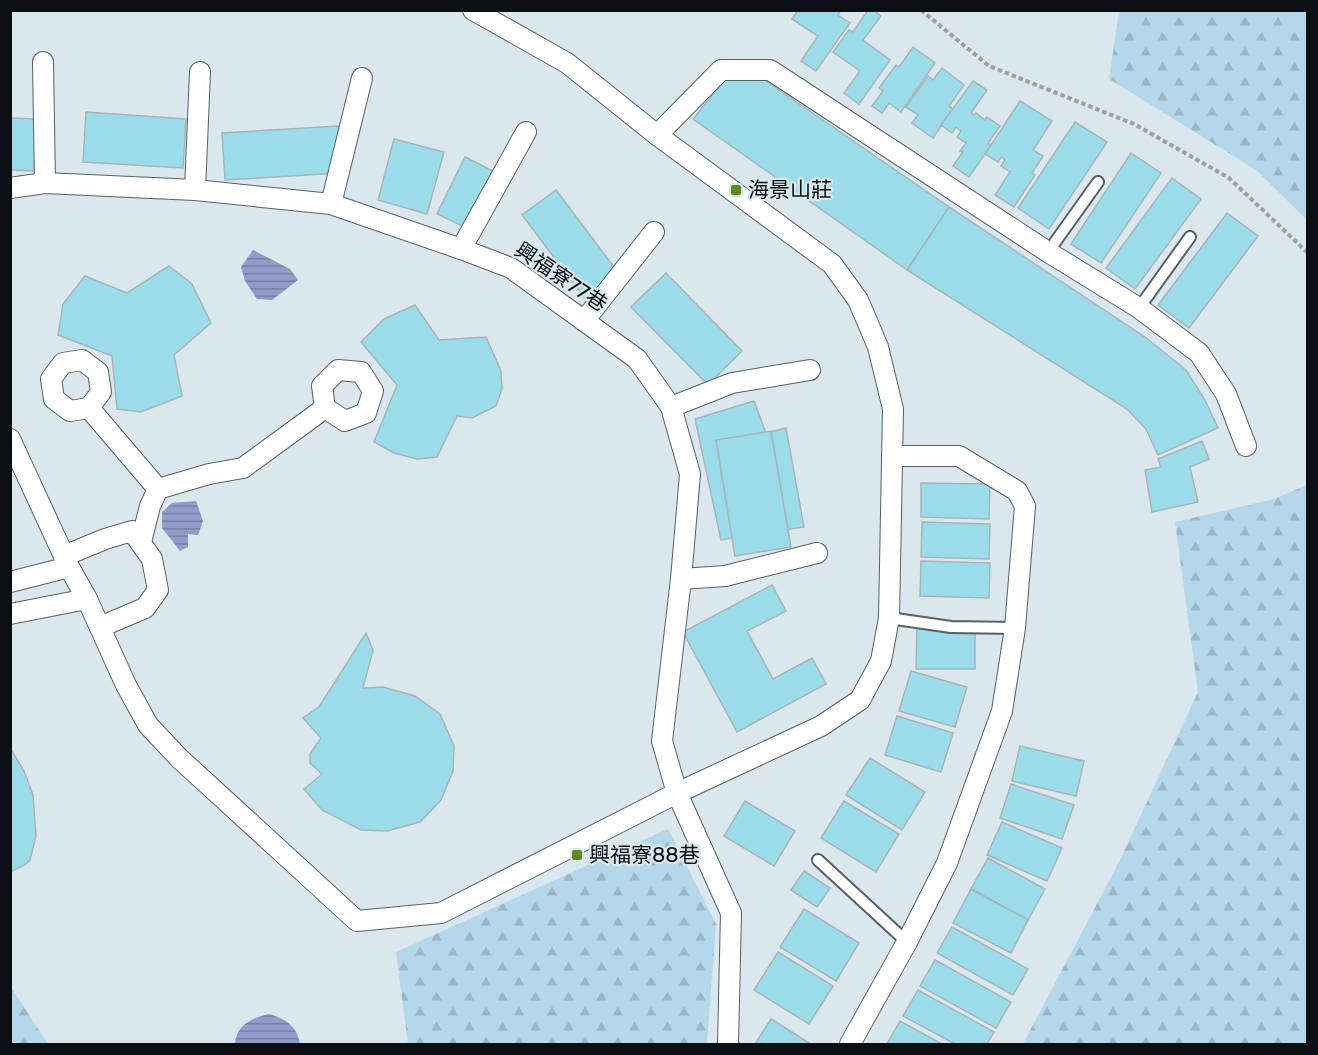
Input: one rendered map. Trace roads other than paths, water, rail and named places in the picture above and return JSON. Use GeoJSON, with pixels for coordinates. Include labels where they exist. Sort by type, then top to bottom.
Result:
{"type":"FeatureCollection","features":[{"type":"Feature","properties":{"kind":"street"},"geometry":{"type":"LineString","coordinates":[[10,440],[87,598],[126,685],[148,725],[179,758],[357,921],[441,914],[677,793],[821,726],[860,700],[881,661],[889,618],[893,409],[878,347],[858,300],[832,264],[657,135],[567,63],[473,10]]}},
{"type":"Feature","properties":{"kind":"street"},"geometry":{"type":"LineString","coordinates":[[43,62],[45,183]]}},
{"type":"Feature","properties":{"kind":"street"},"geometry":{"type":"LineString","coordinates":[[657,135],[721,70],[770,70],[1048,252],[1139,308],[1199,353],[1226,394],[1246,446]]}},
{"type":"Feature","properties":{"kind":"street"},"geometry":{"type":"LineString","coordinates":[[195,190],[200,72]]}},
{"type":"Feature","properties":{"kind":"street"},"geometry":{"type":"LineString","coordinates":[[331,204],[362,78]]}},
{"type":"Feature","properties":{"kind":"street"},"geometry":{"type":"LineString","coordinates":[[461,249],[526,132]]}},
{"type":"Feature","properties":{"kind":"street","name":"興福寮77巷"},"geometry":{"type":"LineString","coordinates":[[10,188],[45,183],[195,190],[331,204],[511,268],[637,359],[671,407],[690,474],[681,579],[662,741],[677,793]]}},
{"type":"Feature","properties":{"kind":"street"},"geometry":{"type":"LineString","coordinates":[[584,321],[654,232]]}},
{"type":"Feature","properties":{"kind":"street"},"geometry":{"type":"LineString","coordinates":[[671,407],[732,383],[810,370]]}},
{"type":"Feature","properties":{"kind":"street"},"geometry":{"type":"LineString","coordinates":[[89,408],[158,489]]}},
{"type":"Feature","properties":{"kind":"street"},"geometry":{"type":"LineString","coordinates":[[141,542],[150,506],[158,489],[209,474],[243,468],[325,408]]}},
{"type":"Feature","properties":{"kind":"street"},"geometry":{"type":"LineString","coordinates":[[850,1044],[907,942],[947,862],[1002,711],[1016,628],[1025,506],[1017,491],[959,456],[892,456]]}},
{"type":"Feature","properties":{"kind":"street"},"geometry":{"type":"LineString","coordinates":[[10,582],[67,561],[105,539],[132,531],[152,559],[158,590],[145,608],[100,627]]}},
{"type":"Feature","properties":{"kind":"street"},"geometry":{"type":"LineString","coordinates":[[681,579],[724,576],[817,553]]}},
{"type":"Feature","properties":{"kind":"street"},"geometry":{"type":"LineString","coordinates":[[10,614],[87,598]]}},
{"type":"Feature","properties":{"kind":"street"},"geometry":{"type":"LineString","coordinates":[[677,793],[731,913],[728,1044]]}},
{"type":"Feature","properties":{"kind":"lane"},"geometry":{"type":"LineString","coordinates":[[1048,252],[1098,182]]}},
{"type":"Feature","properties":{"kind":"lane"},"geometry":{"type":"LineString","coordinates":[[1139,308],[1190,237]]}},
{"type":"Feature","properties":{"kind":"lane"},"geometry":{"type":"LineString","coordinates":[[889,618],[951,627],[1016,628]]}},
{"type":"Feature","properties":{"kind":"lane"},"geometry":{"type":"LineString","coordinates":[[818,860],[907,942]]}},
{"type":"Feature","properties":{"kind":"water"},"geometry":{"type":"Polygon","coordinates":[[[253,250],[290,269],[298,280],[272,300],[257,299],[245,281],[241,267],[253,250]]]}},
{"type":"Feature","properties":{"kind":"water"},"geometry":{"type":"Polygon","coordinates":[[[196,501],[203,521],[198,535],[188,534],[188,547],[180,551],[162,528],[162,512],[172,503],[196,501]]]}},
{"type":"Feature","properties":{"kind":"water"},"geometry":{"type":"Polygon","coordinates":[[[269,1014],[290,1024],[300,1044],[235,1044],[238,1032],[246,1023],[269,1014]]]}},
{"type":"Feature","properties":{"kind":"place","name":"海景山莊"},"geometry":{"type":"Point","coordinates":[736,190]}},
{"type":"Feature","properties":{"kind":"place","name":"興福寮88巷"},"geometry":{"type":"Point","coordinates":[577,855]}}]}
